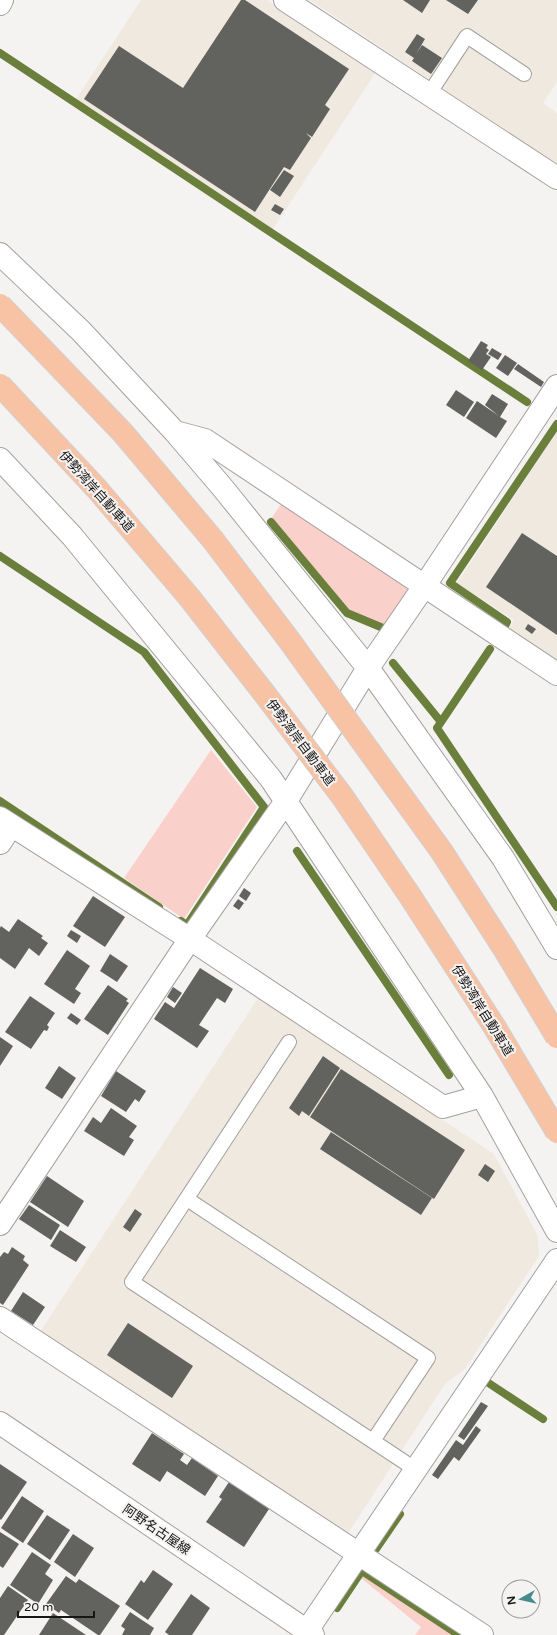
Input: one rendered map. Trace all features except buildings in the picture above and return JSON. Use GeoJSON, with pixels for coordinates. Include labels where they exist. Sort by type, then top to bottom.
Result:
{"type":"FeatureCollection","features":[{"type":"Feature","properties":{"kind":"highway"},"geometry":{"type":"LineString","coordinates":[[0,305],[123,433],[213,540],[242,577],[442,852],[506,950],[557,1038]]}},
{"type":"Feature","properties":{"kind":"highway","name":"伊勢湾岸自動車道"},"geometry":{"type":"LineString","coordinates":[[0,385],[97,489],[189,597],[342,796],[410,896],[494,1026],[557,1132]]}},
{"type":"Feature","properties":{"kind":"street"},"geometry":{"type":"LineString","coordinates":[[0,4],[2,0]]}},
{"type":"Feature","properties":{"kind":"street"},"geometry":{"type":"LineString","coordinates":[[285,0],[557,178]]}},
{"type":"Feature","properties":{"kind":"street"},"geometry":{"type":"LineString","coordinates":[[0,254],[81,331],[176,432],[368,668],[503,858],[557,948]]}},
{"type":"Feature","properties":{"kind":"street"},"geometry":{"type":"LineString","coordinates":[[0,1224],[190,939],[286,801],[368,668],[557,386]]}},
{"type":"Feature","properties":{"kind":"street"},"geometry":{"type":"LineString","coordinates":[[176,432],[205,440],[557,674]]}},
{"type":"Feature","properties":{"kind":"street"},"geometry":{"type":"LineString","coordinates":[[0,459],[72,536],[271,779],[482,1096],[557,1231]]}},
{"type":"Feature","properties":{"kind":"street"},"geometry":{"type":"LineString","coordinates":[[4,829],[190,939],[444,1107],[482,1096]]}},
{"type":"Feature","properties":{"kind":"street"},"geometry":{"type":"LineString","coordinates":[[308,1633],[358,1554],[557,1260]]}},
{"type":"Feature","properties":{"kind":"street"},"geometry":{"type":"LineString","coordinates":[[0,1318],[482,1635]]}},
{"type":"Feature","properties":{"kind":"street","name":"阿野名古屋線"},"geometry":{"type":"LineString","coordinates":[[0,1423],[308,1633]]}},
{"type":"Feature","properties":{"kind":"lane"},"geometry":{"type":"LineString","coordinates":[[429,94],[467,36],[524,74]]}},
{"type":"Feature","properties":{"kind":"lane"},"geometry":{"type":"LineString","coordinates":[[289,1042],[132,1282],[415,1469]]}},
{"type":"Feature","properties":{"kind":"lane"},"geometry":{"type":"LineString","coordinates":[[187,1199],[428,1358],[373,1441]]}},
{"type":"Feature","properties":{"kind":"shaded area"},"geometry":{"type":"Polygon","coordinates":[[[141,0],[267,0],[376,72],[273,229],[76,99],[141,0]]]}},
{"type":"Feature","properties":{"kind":"shaded area"},"geometry":{"type":"Polygon","coordinates":[[[310,0],[557,0],[557,82],[543,103],[557,113],[557,165],[310,0]]]}},
{"type":"Feature","properties":{"kind":"shaded area"},"geometry":{"type":"Polygon","coordinates":[[[557,431],[557,661],[509,629],[514,620],[457,583],[557,431]]]}},
{"type":"Feature","properties":{"kind":"shaded area"},"geometry":{"type":"Polygon","coordinates":[[[283,501],[405,582],[408,594],[386,627],[347,610],[271,519],[283,501]]]}},
{"type":"Feature","properties":{"kind":"shaded area"},"geometry":{"type":"Polygon","coordinates":[[[211,750],[257,807],[184,919],[124,878],[211,750]]]}},
{"type":"Feature","properties":{"kind":"shaded area"},"geometry":{"type":"Polygon","coordinates":[[[258,998],[494,1154],[538,1236],[539,1256],[465,1369],[445,1384],[347,1535],[40,1332],[258,998]]]}},
{"type":"Feature","properties":{"kind":"shaded area"},"geometry":{"type":"Polygon","coordinates":[[[364,1574],[455,1635],[415,1635],[421,1627],[361,1578],[364,1574]]]}},
{"type":"Feature","properties":{"kind":"waterway"},"geometry":{"type":"LineString","coordinates":[[0,53],[527,402]]}},
{"type":"Feature","properties":{"kind":"waterway"},"geometry":{"type":"LineString","coordinates":[[505,626],[507,622],[450,583],[557,424]]}},
{"type":"Feature","properties":{"kind":"waterway"},"geometry":{"type":"LineString","coordinates":[[271,522],[347,613],[383,628]]}},
{"type":"Feature","properties":{"kind":"waterway"},"geometry":{"type":"LineString","coordinates":[[0,556],[144,652],[264,807],[187,925],[181,921]]}},
{"type":"Feature","properties":{"kind":"waterway"},"geometry":{"type":"LineString","coordinates":[[490,649],[437,728],[557,907]]}},
{"type":"Feature","properties":{"kind":"waterway"},"geometry":{"type":"LineString","coordinates":[[393,663],[441,722]]}},
{"type":"Feature","properties":{"kind":"waterway"},"geometry":{"type":"LineString","coordinates":[[0,801],[159,907]]}},
{"type":"Feature","properties":{"kind":"waterway"},"geometry":{"type":"LineString","coordinates":[[297,851],[449,1075]]}},
{"type":"Feature","properties":{"kind":"waterway"},"geometry":{"type":"LineString","coordinates":[[487,1382],[543,1419]]}},
{"type":"Feature","properties":{"kind":"waterway"},"geometry":{"type":"LineString","coordinates":[[376,1549],[400,1514]]}},
{"type":"Feature","properties":{"kind":"waterway"},"geometry":{"type":"LineString","coordinates":[[362,1571],[459,1635]]}},
{"type":"Feature","properties":{"kind":"waterway"},"geometry":{"type":"LineString","coordinates":[[337,1608],[361,1572]]}}]}
